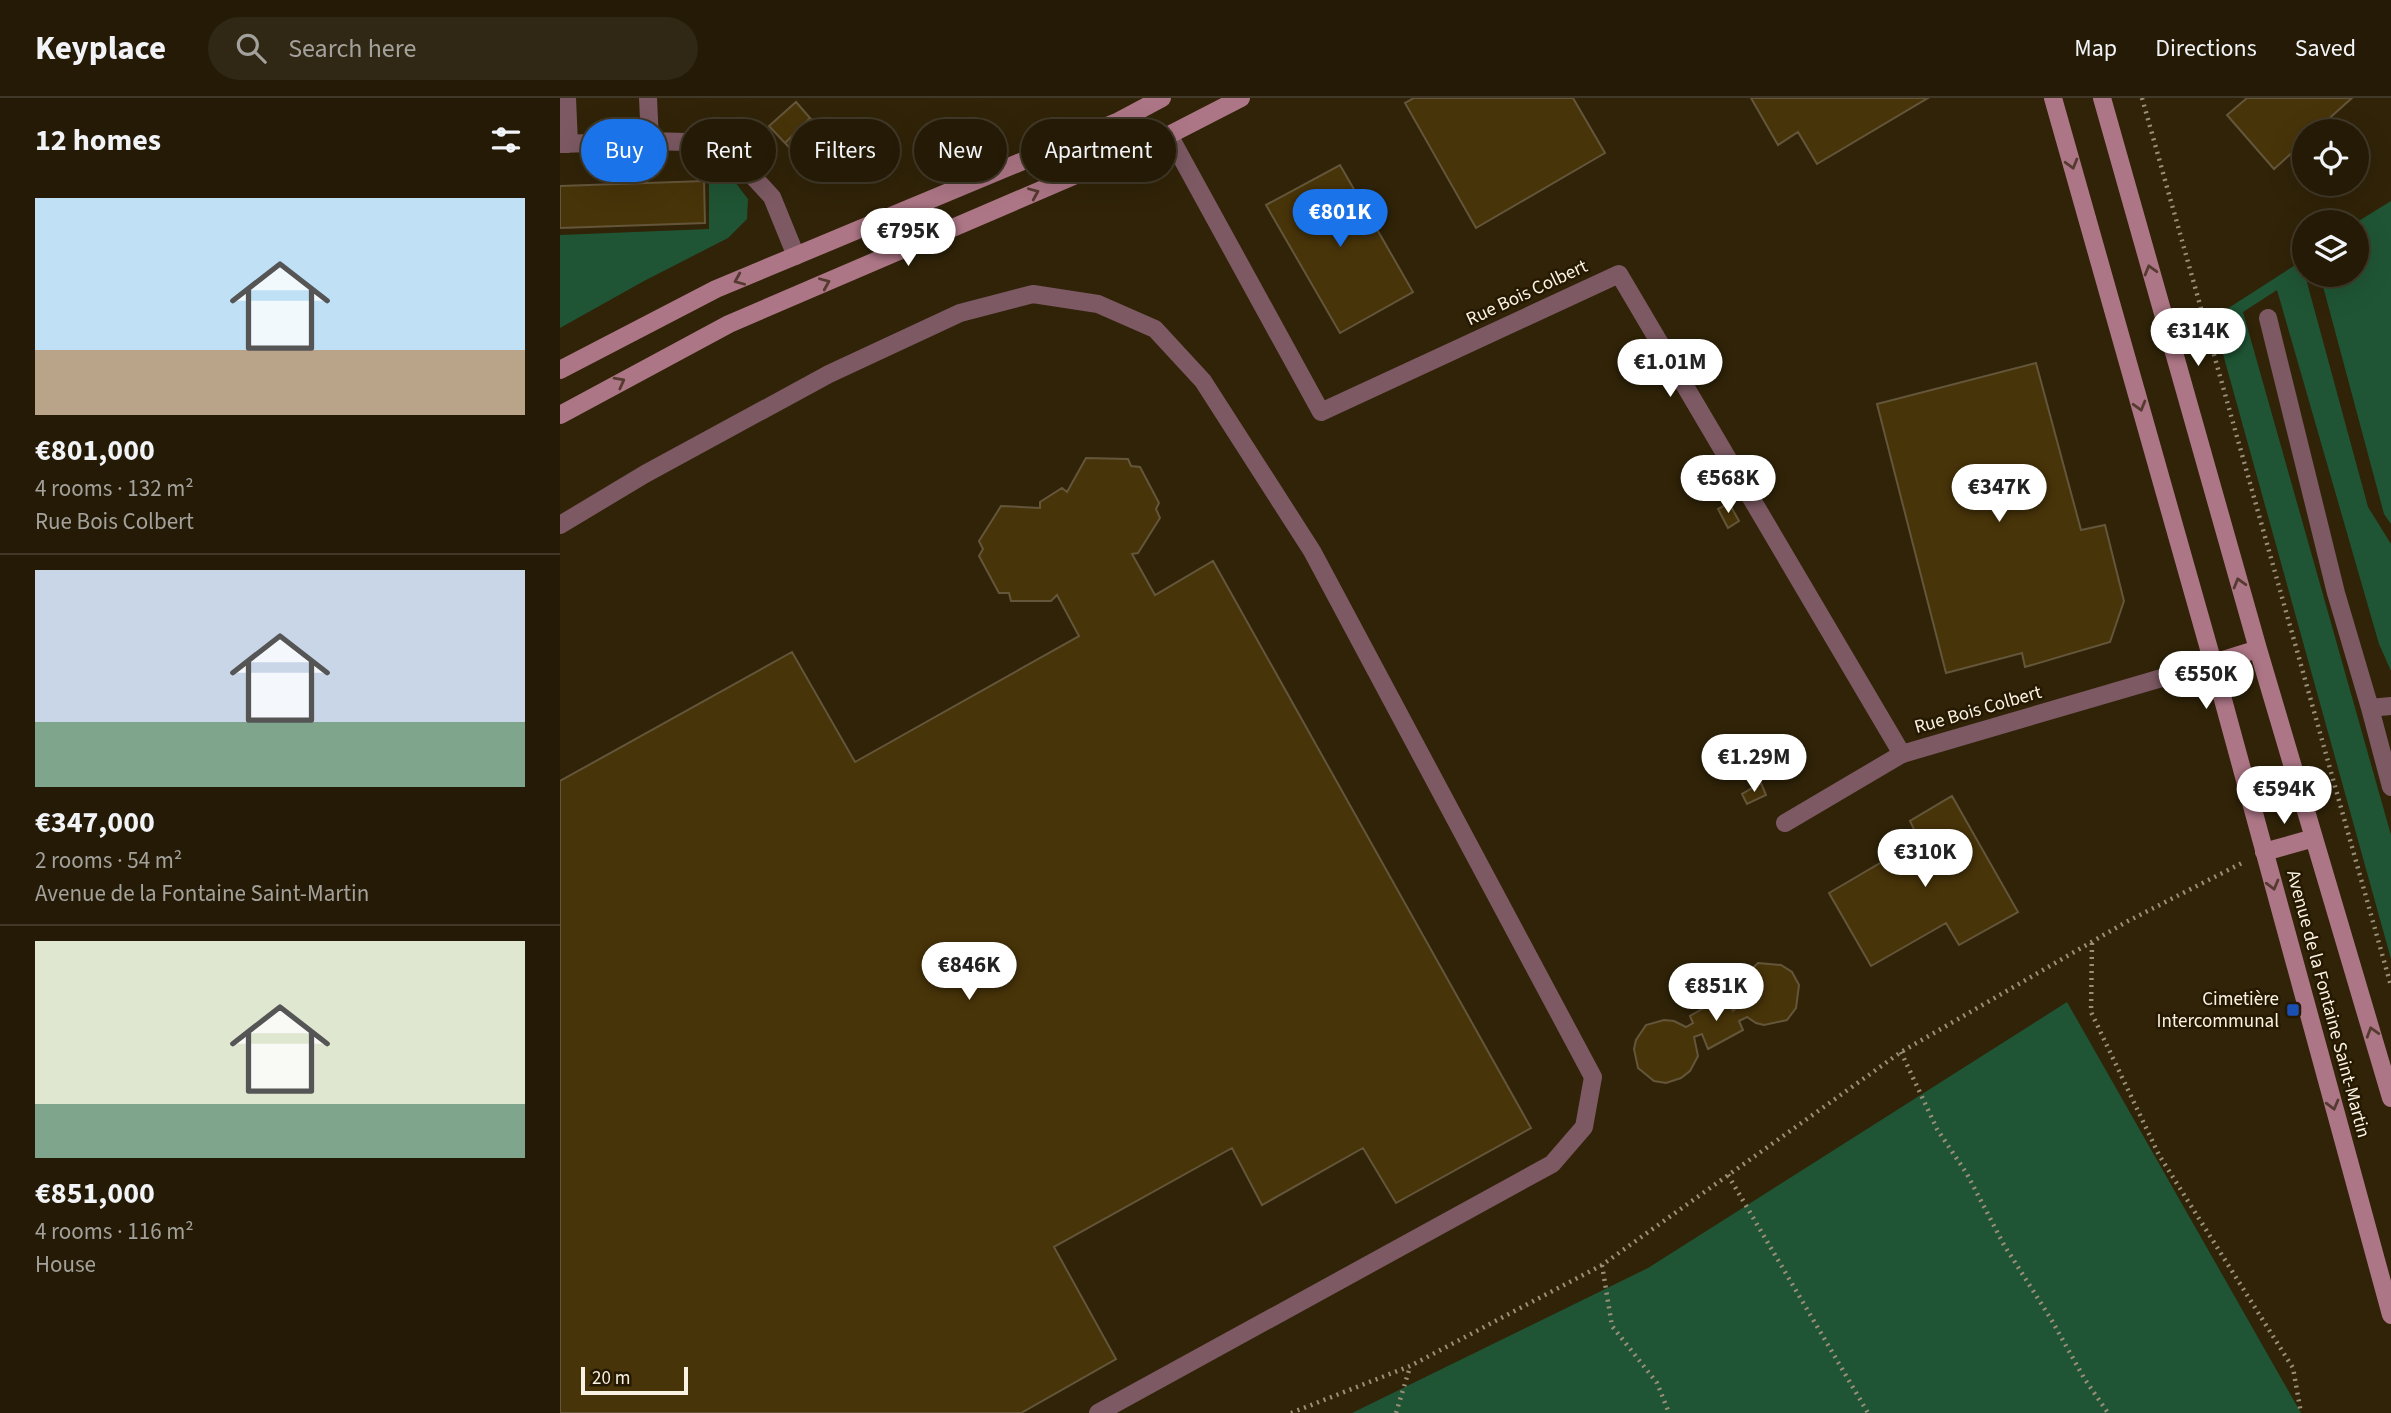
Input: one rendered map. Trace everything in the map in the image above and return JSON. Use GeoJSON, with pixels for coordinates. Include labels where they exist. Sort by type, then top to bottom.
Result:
{"type":"FeatureCollection","features":[{"type":"Feature","properties":{"kind":"main road"},"geometry":{"type":"LineString","coordinates":[[560,370],[716,289],[1119,121],[1162,98]]}},
{"type":"Feature","properties":{"kind":"main road"},"geometry":{"type":"LineString","coordinates":[[1176,131],[1241,98]]}},
{"type":"Feature","properties":{"kind":"main road","name":"Avenue de la Fontaine Saint-Martin"},"geometry":{"type":"LineString","coordinates":[[2053,98],[2213,663],[2391,1315]]}},
{"type":"Feature","properties":{"kind":"main road","name":"Avenue de la Fontaine Saint-Martin"},"geometry":{"type":"LineString","coordinates":[[2102,98],[2258,649],[2391,1098]]}},
{"type":"Feature","properties":{"kind":"main road"},"geometry":{"type":"LineString","coordinates":[[560,415],[729,324],[1060,182]]}},
{"type":"Feature","properties":{"kind":"main road"},"geometry":{"type":"LineString","coordinates":[[2213,663],[2258,649]]}},
{"type":"Feature","properties":{"kind":"main road"},"geometry":{"type":"LineString","coordinates":[[2264,852],[2314,838]]}},
{"type":"Feature","properties":{"kind":"street"},"geometry":{"type":"LineString","coordinates":[[564,144],[567,98]]}},
{"type":"Feature","properties":{"kind":"street"},"geometry":{"type":"LineString","coordinates":[[648,98],[649,119]]}},
{"type":"Feature","properties":{"kind":"street"},"geometry":{"type":"LineString","coordinates":[[667,141],[722,143],[772,197],[796,256]]}},
{"type":"Feature","properties":{"kind":"street","name":"Rue Bois Colbert"},"geometry":{"type":"LineString","coordinates":[[1176,148],[1321,412],[1619,274],[1902,754],[2213,663]]}},
{"type":"Feature","properties":{"kind":"street"},"geometry":{"type":"LineString","coordinates":[[560,525],[645,474],[829,374],[961,313],[1033,294],[1098,304],[1155,329],[1203,382],[1312,551],[1593,1077],[1584,1127],[1552,1164],[1098,1413]]}},
{"type":"Feature","properties":{"kind":"street"},"geometry":{"type":"LineString","coordinates":[[2268,318],[2336,593],[2391,787]]}},
{"type":"Feature","properties":{"kind":"street"},"geometry":{"type":"LineString","coordinates":[[2370,708],[2391,706]]}},
{"type":"Feature","properties":{"kind":"street"},"geometry":{"type":"LineString","coordinates":[[1785,822],[1902,754]]}},
{"type":"Feature","properties":{"kind":"path"},"geometry":{"type":"LineString","coordinates":[[2142,98],[2391,986]]}},
{"type":"Feature","properties":{"kind":"path"},"geometry":{"type":"LineString","coordinates":[[1291,1413],[1410,1366],[1602,1265],[1901,1052],[2092,942],[2264,852]]}},
{"type":"Feature","properties":{"kind":"path"},"geometry":{"type":"LineString","coordinates":[[2092,942],[2091,1012],[2159,1155],[2293,1368],[2301,1413]]}},
{"type":"Feature","properties":{"kind":"path"},"geometry":{"type":"LineString","coordinates":[[1901,1052],[1937,1129],[1967,1174],[2004,1245],[2052,1319],[2084,1378],[2108,1413]]}},
{"type":"Feature","properties":{"kind":"path"},"geometry":{"type":"LineString","coordinates":[[1728,1175],[1868,1413]]}},
{"type":"Feature","properties":{"kind":"path"},"geometry":{"type":"LineString","coordinates":[[1602,1265],[1612,1326],[1657,1383],[1668,1413]]}},
{"type":"Feature","properties":{"kind":"path"},"geometry":{"type":"LineString","coordinates":[[1396,1413],[1410,1366]]}},
{"type":"Feature","properties":{"kind":"green space"},"geometry":{"type":"Polygon","coordinates":[[[709,182],[736,182],[748,199],[747,219],[728,238],[560,328],[560,235],[709,229],[709,182]]]}},
{"type":"Feature","properties":{"kind":"green space"},"geometry":{"type":"Polygon","coordinates":[[[2391,201],[2391,524],[2384,514],[2323,287],[2369,287],[2369,215],[2391,201]]]}},
{"type":"Feature","properties":{"kind":"green space"},"geometry":{"type":"Polygon","coordinates":[[[2292,267],[2292,287],[2308,287],[2368,507],[2391,544],[2391,671],[2379,644],[2277,290],[2243,312],[2391,835],[2391,959],[2213,318],[2292,267]]]}},
{"type":"Feature","properties":{"kind":"green space"},"geometry":{"type":"Polygon","coordinates":[[[2067,1002],[2301,1413],[1352,1413],[1648,1268],[2067,1002]]]}},
{"type":"Feature","properties":{"kind":"building"},"geometry":{"type":"Polygon","coordinates":[[[1414,98],[1573,98],[1605,153],[1476,228],[1405,103],[1414,98]]]}},
{"type":"Feature","properties":{"kind":"building"},"geometry":{"type":"Polygon","coordinates":[[[1751,98],[1928,98],[1817,164],[1798,132],[1778,145],[1751,98]]]}},
{"type":"Feature","properties":{"kind":"building"},"geometry":{"type":"Polygon","coordinates":[[[2247,98],[2352,98],[2328,119],[2292,119],[2292,153],[2274,169],[2227,115],[2247,98]]]}},
{"type":"Feature","properties":{"kind":"building"},"geometry":{"type":"Polygon","coordinates":[[[796,102],[810,118],[790,119],[790,138],[785,143],[776,133],[776,120],[796,102]]]}},
{"type":"Feature","properties":{"kind":"building"},"geometry":{"type":"Polygon","coordinates":[[[1340,165],[1413,292],[1340,333],[1266,205],[1340,165]]]}},
{"type":"Feature","properties":{"kind":"building"},"geometry":{"type":"Polygon","coordinates":[[[704,182],[705,223],[560,228],[560,186],[704,182]]]}},
{"type":"Feature","properties":{"kind":"building"},"geometry":{"type":"Polygon","coordinates":[[[2036,363],[2081,530],[2105,525],[2124,601],[2110,642],[2025,667],[2022,653],[1946,673],[1877,404],[2036,363]]]}},
{"type":"Feature","properties":{"kind":"building"},"geometry":{"type":"Polygon","coordinates":[[[1086,458],[1128,459],[1131,466],[1140,467],[1159,503],[1156,509],[1160,518],[1138,553],[1132,554],[1155,595],[1213,561],[1531,1128],[1396,1203],[1363,1148],[1262,1205],[1232,1148],[1054,1247],[1116,1359],[1021,1413],[560,1413],[560,781],[792,652],[855,762],[1079,636],[1057,595],[1051,601],[1011,601],[1009,593],[999,593],[979,556],[983,549],[979,541],[1001,506],[1040,508],[1040,502],[1062,488],[1067,492],[1086,458]]]}},
{"type":"Feature","properties":{"kind":"building"},"geometry":{"type":"Polygon","coordinates":[[[1729,503],[1739,521],[1728,528],[1718,509],[1729,503]]]}},
{"type":"Feature","properties":{"kind":"building"},"geometry":{"type":"Polygon","coordinates":[[[1761,783],[1766,795],[1747,804],[1742,794],[1761,783]]]}},
{"type":"Feature","properties":{"kind":"building"},"geometry":{"type":"Polygon","coordinates":[[[1952,796],[2018,912],[1959,945],[1946,923],[1871,966],[1829,893],[1919,840],[1910,821],[1952,796]]]}},
{"type":"Feature","properties":{"kind":"building"},"geometry":{"type":"Polygon","coordinates":[[[1758,963],[1781,965],[1792,972],[1799,985],[1796,1008],[1787,1020],[1764,1025],[1747,1017],[1739,1021],[1743,1030],[1708,1049],[1702,1034],[1694,1037],[1698,1056],[1690,1071],[1681,1078],[1666,1083],[1654,1081],[1638,1068],[1634,1049],[1636,1040],[1646,1025],[1664,1020],[1686,1027],[1693,1023],[1690,1016],[1725,996],[1733,1011],[1738,1007],[1739,981],[1758,963]]]}},
{"type":"Feature","properties":{"kind":"place","name":"Cimetière Intercommunal"},"geometry":{"type":"Point","coordinates":[2293,1010]}}]}
